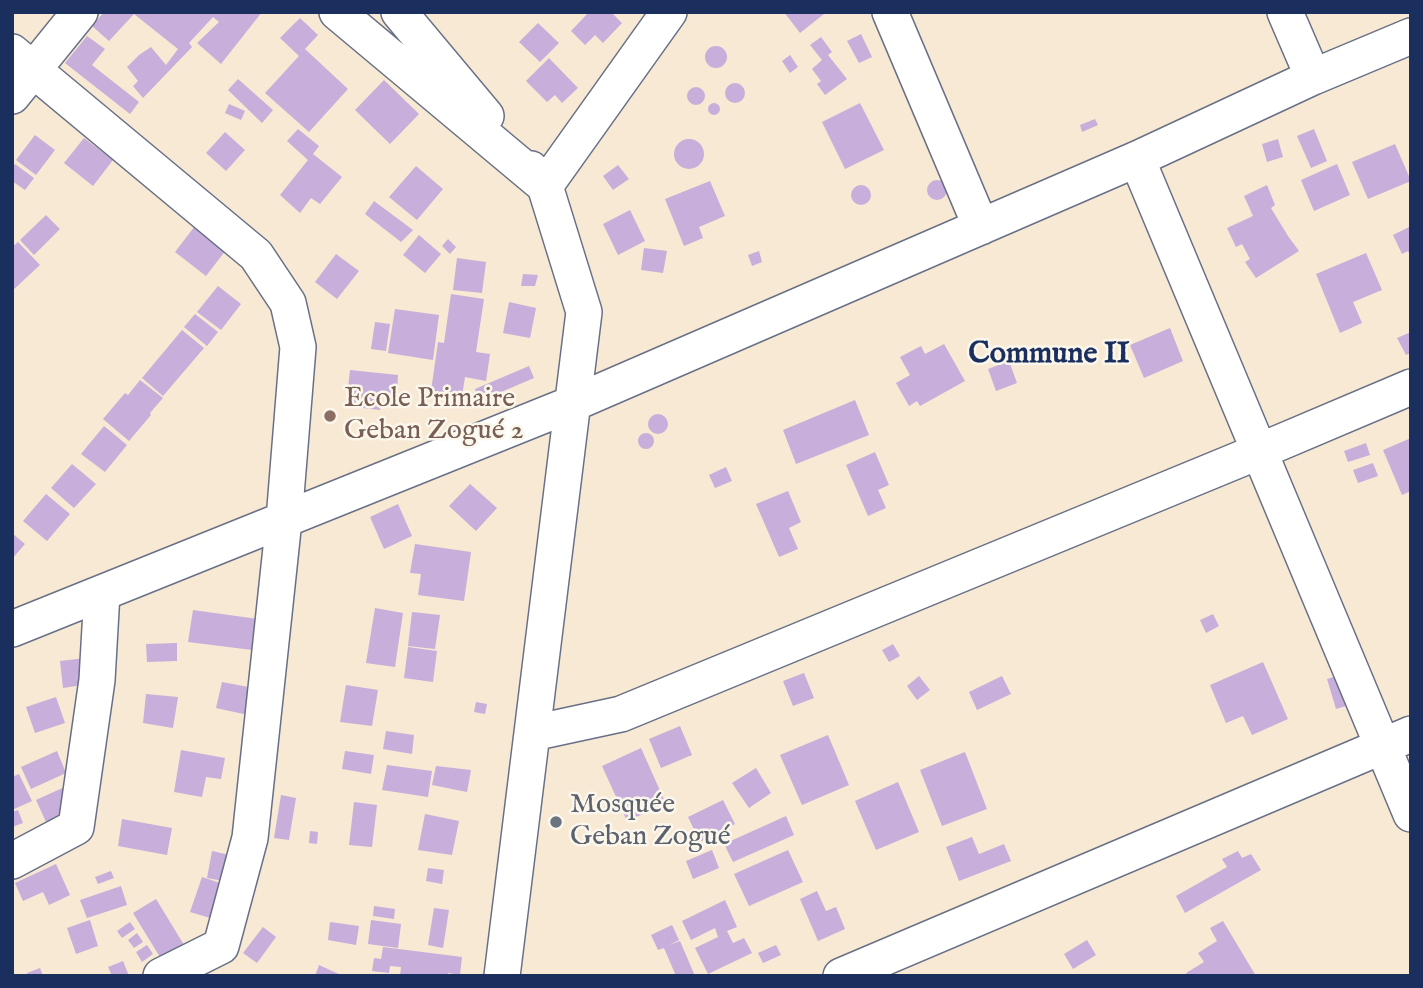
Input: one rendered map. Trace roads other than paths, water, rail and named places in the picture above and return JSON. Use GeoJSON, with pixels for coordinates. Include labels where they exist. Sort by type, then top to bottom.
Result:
{"type":"FeatureCollection","features":[{"type":"Feature","properties":{"kind":"street"},"geometry":{"type":"LineString","coordinates":[[80,12],[19,73],[256,256],[288,303],[298,347],[284,520],[250,838],[221,946],[161,976]]}},
{"type":"Feature","properties":{"kind":"street"},"geometry":{"type":"LineString","coordinates":[[337,12],[545,186]]}},
{"type":"Feature","properties":{"kind":"street"},"geometry":{"type":"LineString","coordinates":[[399,12],[545,186],[584,312],[502,976]]}},
{"type":"Feature","properties":{"kind":"street"},"geometry":{"type":"LineString","coordinates":[[545,186],[669,12]]}},
{"type":"Feature","properties":{"kind":"street"},"geometry":{"type":"LineString","coordinates":[[890,12],[981,227]]}},
{"type":"Feature","properties":{"kind":"street"},"geometry":{"type":"LineString","coordinates":[[1285,12],[1313,76]]}},
{"type":"Feature","properties":{"kind":"street"},"geometry":{"type":"LineString","coordinates":[[12,629],[574,403],[1137,159],[1313,76],[1411,36]]}},
{"type":"Feature","properties":{"kind":"street"},"geometry":{"type":"LineString","coordinates":[[1137,159],[1260,451],[1397,740],[1411,814]]}},
{"type":"Feature","properties":{"kind":"street"},"geometry":{"type":"LineString","coordinates":[[533,733],[621,714],[1411,387]]}},
{"type":"Feature","properties":{"kind":"street"},"geometry":{"type":"LineString","coordinates":[[12,861],[76,827],[97,680],[102,593]]}},
{"type":"Feature","properties":{"kind":"street"},"geometry":{"type":"LineString","coordinates":[[841,976],[1397,740]]}},
{"type":"Feature","properties":{"kind":"place","name":"Ecole Primaire Geban Zogué 2"},"geometry":{"type":"Point","coordinates":[330,416]}},
{"type":"Feature","properties":{"kind":"place","name":"Mosquée Geban Zogué"},"geometry":{"type":"Point","coordinates":[556,822]}},
{"type":"Feature","properties":{"kind":"district","name":"Commune II"},"geometry":{"type":"Point","coordinates":[1049,356]}}]}
